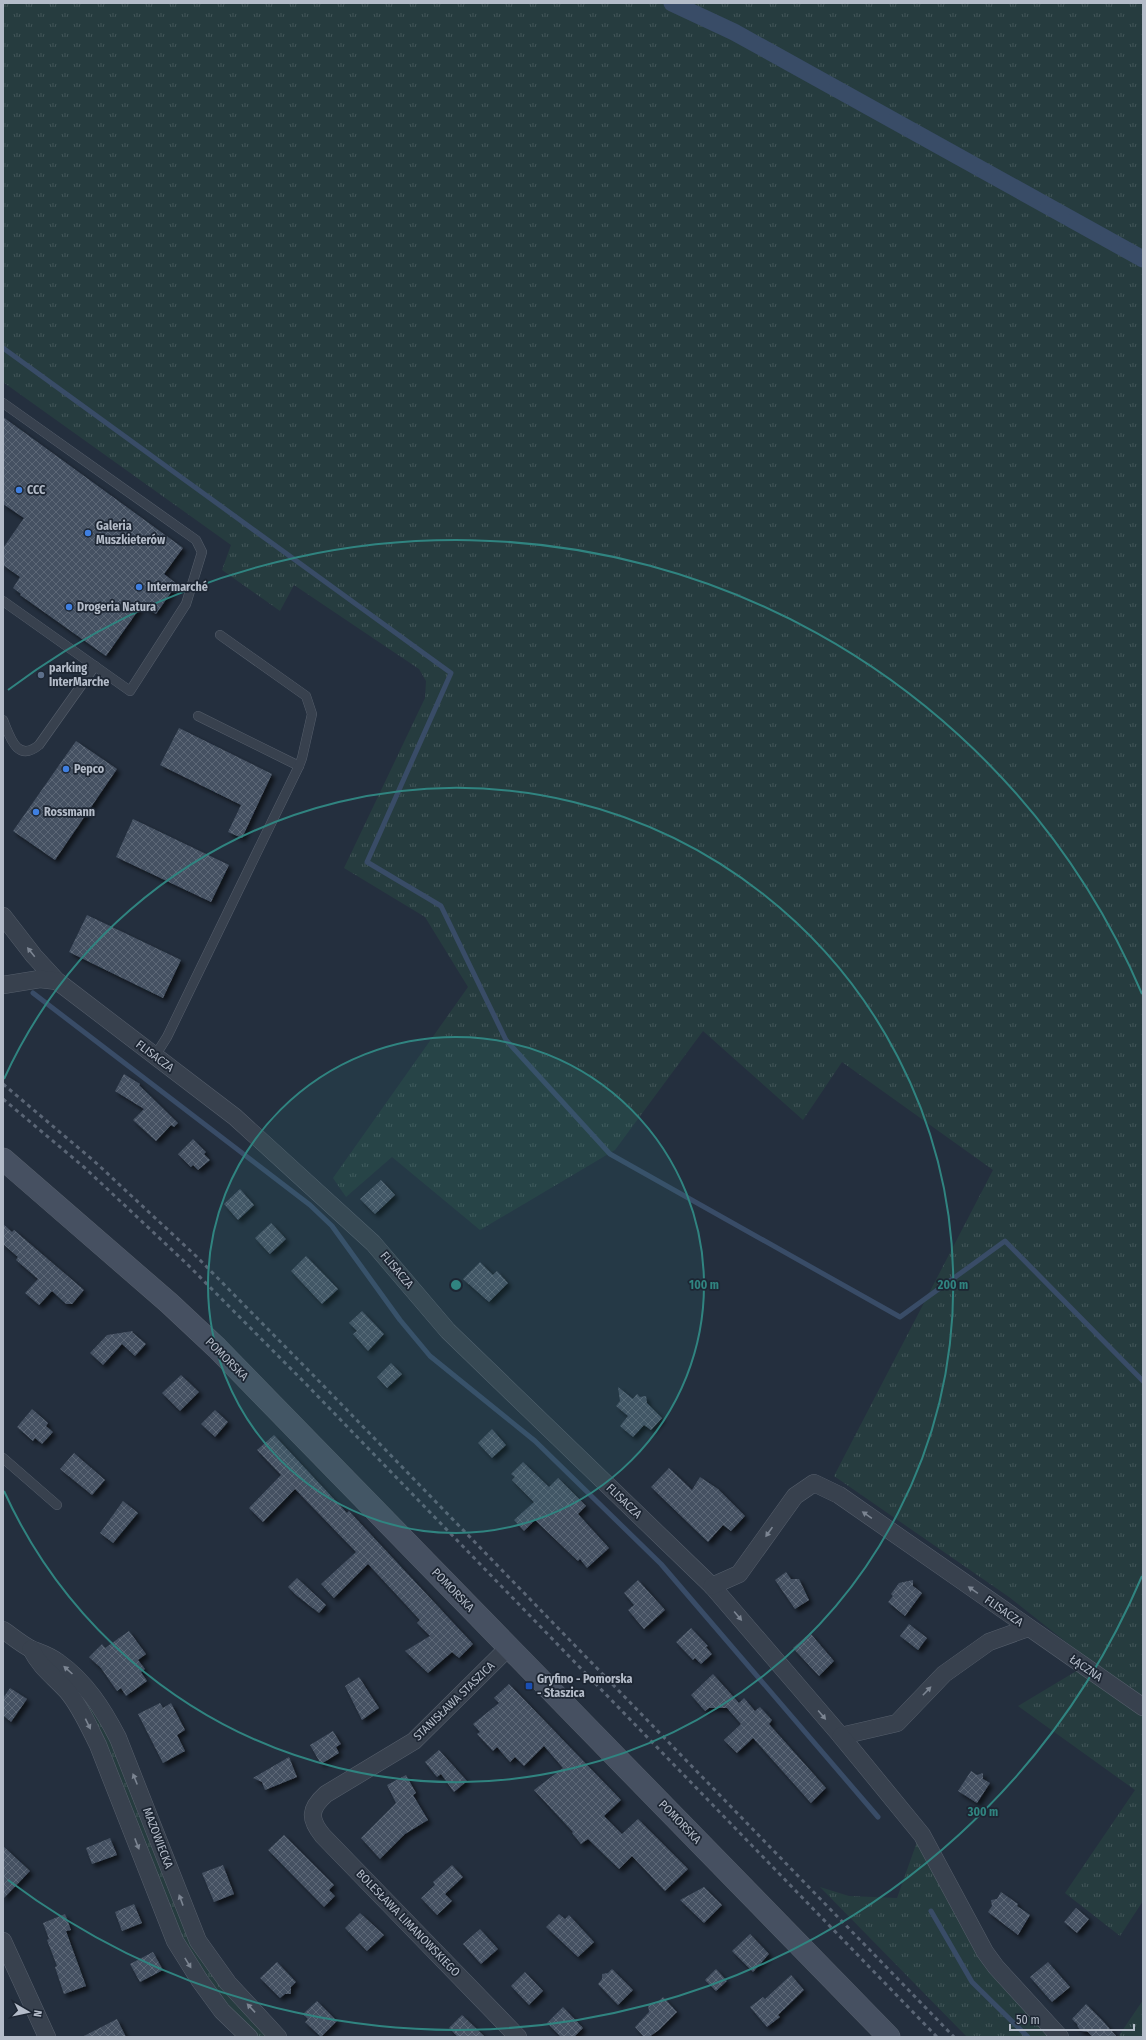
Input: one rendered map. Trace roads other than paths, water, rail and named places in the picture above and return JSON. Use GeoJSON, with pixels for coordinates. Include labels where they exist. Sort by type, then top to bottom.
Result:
{"type":"FeatureCollection","features":[{"type":"Feature","properties":{"kind":"street","name":"FLISACZA"},"geometry":{"type":"LineString","coordinates":[[3,916],[34,956],[57,981],[235,1117],[373,1243],[448,1331],[712,1586],[841,1736],[897,1723],[944,1674],[989,1642],[1028,1628]]}},
{"type":"Feature","properties":{"kind":"street"},"geometry":{"type":"LineString","coordinates":[[3,985],[40,979],[57,981]]}},
{"type":"Feature","properties":{"kind":"street","name":"POMORSKA"},"geometry":{"type":"LineString","coordinates":[[3,1159],[169,1303],[217,1348],[889,2037]]}},
{"type":"Feature","properties":{"kind":"street","name":"FLISACZA"},"geometry":{"type":"LineString","coordinates":[[712,1586],[739,1574],[795,1496],[814,1483],[839,1495],[1028,1628]]}},
{"type":"Feature","properties":{"kind":"street","name":"ŁĄCZNA"},"geometry":{"type":"LineString","coordinates":[[1028,1628],[1143,1707]]}},
{"type":"Feature","properties":{"kind":"street","name":"MAZOWIECKA"},"geometry":{"type":"LineString","coordinates":[[3,1630],[31,1649],[44,1653],[59,1662],[80,1681],[102,1708],[121,1745],[198,1941],[228,1983],[278,2037]]}},
{"type":"Feature","properties":{"kind":"street","name":"STANISŁAWA STASZICA"},"geometry":{"type":"LineString","coordinates":[[316,1802],[326,1794],[414,1741],[509,1647]]}},
{"type":"Feature","properties":{"kind":"street","name":"MAZOWIECKA"},"geometry":{"type":"LineString","coordinates":[[31,1649],[38,1662],[68,1692],[88,1724],[98,1745],[175,1941],[200,1981],[222,2011],[249,2037]]}},
{"type":"Feature","properties":{"kind":"street"},"geometry":{"type":"LineString","coordinates":[[841,1736],[922,1836],[986,1952],[996,1967],[1060,2037]]}},
{"type":"Feature","properties":{"kind":"street","name":"BOLESŁAWA LIMANOWSKIEGO"},"geometry":{"type":"LineString","coordinates":[[316,1802],[312,1814],[315,1826],[323,1836],[518,2037]]}},
{"type":"Feature","properties":{"kind":"street"},"geometry":{"type":"LineString","coordinates":[[3,1941],[47,2037]]}},
{"type":"Feature","properties":{"kind":"lane"},"geometry":{"type":"LineString","coordinates":[[3,403],[196,540],[202,552],[186,604],[130,690],[3,601]]}},
{"type":"Feature","properties":{"kind":"lane"},"geometry":{"type":"LineString","coordinates":[[155,1056],[167,1037],[299,766],[312,714],[306,696],[220,635]]}},
{"type":"Feature","properties":{"kind":"lane"},"geometry":{"type":"LineString","coordinates":[[3,720],[13,744],[18,750],[26,752],[33,750],[39,746],[95,666]]}},
{"type":"Feature","properties":{"kind":"lane"},"geometry":{"type":"LineString","coordinates":[[198,716],[299,766]]}},
{"type":"Feature","properties":{"kind":"lane"},"geometry":{"type":"LineString","coordinates":[[3,1458],[57,1505]]}},
{"type":"Feature","properties":{"kind":"waterway"},"geometry":{"type":"LineString","coordinates":[[672,3],[734,32],[1143,259]]}},
{"type":"Feature","properties":{"kind":"waterway"},"geometry":{"type":"LineString","coordinates":[[3,348],[451,673],[367,862],[441,906],[506,1040],[610,1154],[900,1317],[1005,1241],[1143,1381]]}},
{"type":"Feature","properties":{"kind":"waterway"},"geometry":{"type":"LineString","coordinates":[[33,993],[310,1205],[332,1226],[400,1320],[430,1356],[535,1441],[661,1564],[878,1817]]}},
{"type":"Feature","properties":{"kind":"waterway"},"geometry":{"type":"LineString","coordinates":[[931,1911],[972,1982],[1028,2037]]}},
{"type":"Feature","properties":{"kind":"railway"},"geometry":{"type":"LineString","coordinates":[[3,1084],[94,1161],[196,1256],[954,2037]]}},
{"type":"Feature","properties":{"kind":"railway"},"geometry":{"type":"LineString","coordinates":[[3,1099],[85,1168],[187,1264],[306,1384],[937,2037]]}},
{"type":"Feature","properties":{"kind":"place","name":"CCC"},"geometry":{"type":"Point","coordinates":[19,490]}},
{"type":"Feature","properties":{"kind":"place","name":"Galeria Muszkieterów"},"geometry":{"type":"Point","coordinates":[88,533]}},
{"type":"Feature","properties":{"kind":"place","name":"Intermarché"},"geometry":{"type":"Point","coordinates":[139,587]}},
{"type":"Feature","properties":{"kind":"place","name":"Drogeria Natura"},"geometry":{"type":"Point","coordinates":[69,607]}},
{"type":"Feature","properties":{"kind":"place","name":"parking InterMarche"},"geometry":{"type":"Point","coordinates":[41,675]}},
{"type":"Feature","properties":{"kind":"place","name":"Pepco"},"geometry":{"type":"Point","coordinates":[66,769]}},
{"type":"Feature","properties":{"kind":"place","name":"Rossmann"},"geometry":{"type":"Point","coordinates":[36,812]}},
{"type":"Feature","properties":{"kind":"place","name":"Gryfino - Pomorska - Staszica"},"geometry":{"type":"Point","coordinates":[529,1686]}}]}
